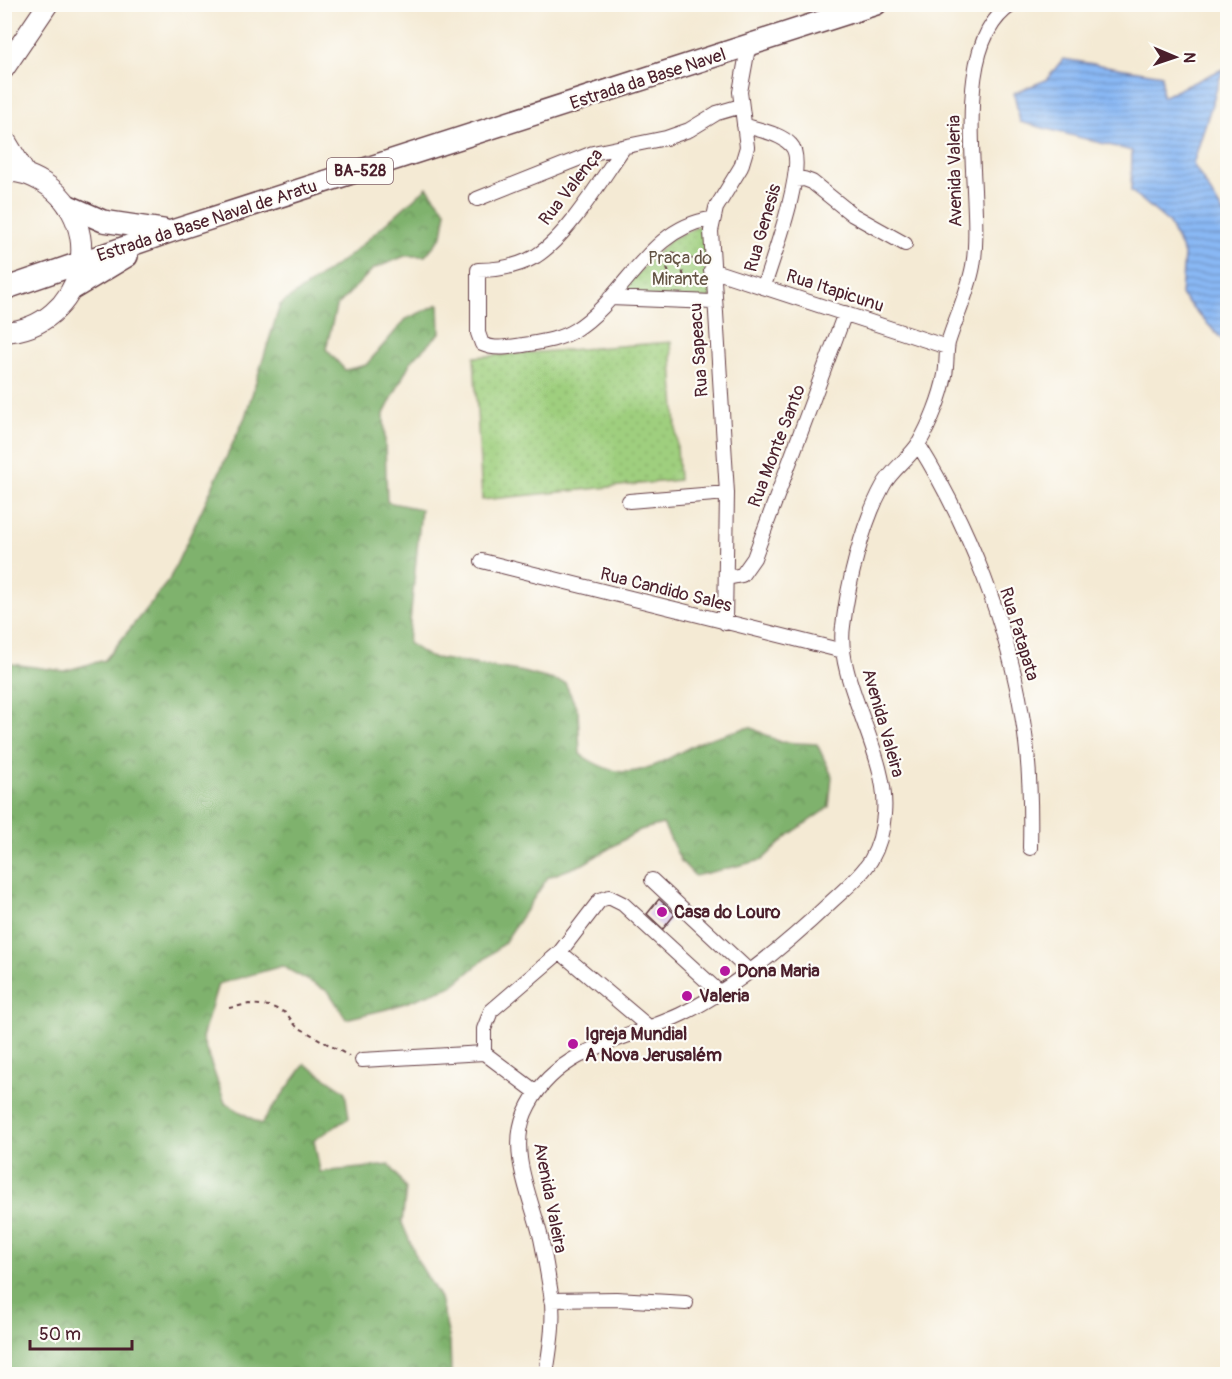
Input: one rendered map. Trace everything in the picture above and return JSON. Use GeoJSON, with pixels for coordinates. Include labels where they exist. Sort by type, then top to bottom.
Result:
{"type":"FeatureCollection","features":[{"type":"Feature","properties":{"kind":"main road"},"geometry":{"type":"LineString","coordinates":[[4,69],[48,4]]}},
{"type":"Feature","properties":{"kind":"main road","name":"BA-528"},"geometry":{"type":"LineString","coordinates":[[748,48],[876,4]]}},
{"type":"Feature","properties":{"kind":"main road","name":"Estrada da Base Navel"},"geometry":{"type":"LineString","coordinates":[[548,111],[748,48]]}},
{"type":"Feature","properties":{"kind":"main road","name":"Estrada da Base Naval de Aratu"},"geometry":{"type":"LineString","coordinates":[[4,289],[172,231],[548,111]]}},
{"type":"Feature","properties":{"kind":"main road"},"geometry":{"type":"LineString","coordinates":[[4,138],[25,173]]}},
{"type":"Feature","properties":{"kind":"main road"},"geometry":{"type":"LineString","coordinates":[[4,172],[25,173],[53,189],[69,206],[80,238],[80,262],[74,288],[60,308],[44,320],[19,330],[4,332]]}},
{"type":"Feature","properties":{"kind":"main road"},"geometry":{"type":"LineString","coordinates":[[69,206],[115,224],[172,231]]}},
{"type":"Feature","properties":{"kind":"main road"},"geometry":{"type":"LineString","coordinates":[[74,288],[172,231]]}},
{"type":"Feature","properties":{"kind":"street","name":"Avenida Valeria"},"geometry":{"type":"LineString","coordinates":[[947,347],[974,260],[972,138],[977,61],[987,29],[997,16],[1013,4]]}},
{"type":"Feature","properties":{"kind":"street","name":"Rua Sapeacu"},"geometry":{"type":"LineString","coordinates":[[725,623],[727,493],[711,268],[711,219],[745,157],[747,147],[741,106],[742,77],[748,48]]}},
{"type":"Feature","properties":{"kind":"street","name":"Rua Valença"},"geometry":{"type":"LineString","coordinates":[[477,199],[593,153],[666,138],[689,130],[717,113],[741,106]]}},
{"type":"Feature","properties":{"kind":"street"},"geometry":{"type":"LineString","coordinates":[[744,125],[777,137],[791,145],[798,161],[796,180],[804,179],[812,182],[853,215],[905,244]]}},
{"type":"Feature","properties":{"kind":"street","name":"Rua Valença"},"geometry":{"type":"LineString","coordinates":[[610,298],[584,323],[561,337],[503,348],[487,346],[480,341],[478,270],[500,268],[537,255],[563,230],[624,147]]}},
{"type":"Feature","properties":{"kind":"street","name":"Rua Genesis"},"geometry":{"type":"LineString","coordinates":[[764,286],[796,180]]}},
{"type":"Feature","properties":{"kind":"street"},"geometry":{"type":"LineString","coordinates":[[610,298],[653,250],[690,224],[711,219]]}},
{"type":"Feature","properties":{"kind":"street","name":"Rua Itapicunu"},"geometry":{"type":"LineString","coordinates":[[711,268],[947,347]]}},
{"type":"Feature","properties":{"kind":"street"},"geometry":{"type":"LineString","coordinates":[[610,298],[713,302]]}},
{"type":"Feature","properties":{"kind":"street","name":"Rua Monte Santo"},"geometry":{"type":"LineString","coordinates":[[727,578],[742,575],[754,558],[845,313]]}},
{"type":"Feature","properties":{"kind":"street","name":"Avenida Valeira"},"geometry":{"type":"LineString","coordinates":[[546,1374],[552,1326],[552,1300],[541,1238],[521,1166],[520,1144],[520,1127],[536,1092],[549,1075],[589,1050],[650,1028],[720,993],[810,922],[847,887],[871,860],[878,844],[885,809],[883,783],[843,651],[843,624],[864,533],[883,484],[918,444],[943,385],[947,347]]}},
{"type":"Feature","properties":{"kind":"street","name":"Rua Patapata"},"geometry":{"type":"LineString","coordinates":[[918,444],[937,474],[968,539],[1013,674],[1023,719],[1028,764],[1030,848]]}},
{"type":"Feature","properties":{"kind":"street"},"geometry":{"type":"LineString","coordinates":[[629,501],[727,493]]}},
{"type":"Feature","properties":{"kind":"street","name":"Rua Candido Sales"},"geometry":{"type":"LineString","coordinates":[[482,561],[843,651]]}},
{"type":"Feature","properties":{"kind":"street"},"geometry":{"type":"LineString","coordinates":[[652,880],[748,970]]}},
{"type":"Feature","properties":{"kind":"street"},"geometry":{"type":"LineString","coordinates":[[484,1053],[484,1029],[491,1011],[561,952],[600,900],[609,897],[623,904],[720,993]]}},
{"type":"Feature","properties":{"kind":"street"},"geometry":{"type":"LineString","coordinates":[[561,952],[650,1028]]}},
{"type":"Feature","properties":{"kind":"street"},"geometry":{"type":"LineString","coordinates":[[362,1060],[484,1053],[536,1092]]}},
{"type":"Feature","properties":{"kind":"street"},"geometry":{"type":"LineString","coordinates":[[552,1300],[616,1299],[687,1303]]}},
{"type":"Feature","properties":{"kind":"path"},"geometry":{"type":"LineString","coordinates":[[653,250],[678,254],[711,268]]}},
{"type":"Feature","properties":{"kind":"path"},"geometry":{"type":"LineString","coordinates":[[653,250],[669,268],[670,275],[665,290]]}},
{"type":"Feature","properties":{"kind":"path"},"geometry":{"type":"LineString","coordinates":[[660,289],[679,289],[683,281],[678,254]]}},
{"type":"Feature","properties":{"kind":"path"},"geometry":{"type":"LineString","coordinates":[[683,281],[705,286],[712,285]]}},
{"type":"Feature","properties":{"kind":"path"},"geometry":{"type":"LineString","coordinates":[[229,1008],[249,1004],[270,1006],[286,1013],[296,1026],[352,1058],[362,1060]]}},
{"type":"Feature","properties":{"kind":"green space"},"geometry":{"type":"Polygon","coordinates":[[[427,187],[446,211],[442,236],[425,256],[405,256],[373,269],[336,307],[326,349],[345,370],[366,365],[406,319],[439,304],[440,333],[411,361],[384,414],[387,502],[421,509],[408,643],[429,657],[519,671],[565,683],[578,711],[580,754],[612,770],[626,772],[652,766],[702,741],[750,727],[780,742],[817,744],[832,776],[829,807],[789,835],[762,860],[695,876],[681,861],[663,824],[640,830],[583,864],[548,877],[504,943],[452,986],[391,1008],[346,1019],[329,992],[282,966],[218,984],[202,1038],[225,1103],[261,1124],[305,1064],[345,1091],[349,1118],[314,1140],[320,1172],[390,1165],[406,1189],[402,1223],[419,1263],[440,1298],[450,1341],[451,1374],[5,1374],[5,663],[64,671],[105,660],[169,580],[245,417],[280,305],[349,256],[427,187]]]}},
{"type":"Feature","properties":{"kind":"green space","name":"Praça do Mirante"},"geometry":{"type":"Polygon","coordinates":[[[708,222],[711,299],[616,296],[671,239],[708,222]]]}},
{"type":"Feature","properties":{"kind":"green space"},"geometry":{"type":"Polygon","coordinates":[[[671,342],[679,480],[482,500],[474,357],[671,342]]]}},
{"type":"Feature","properties":{"kind":"water"},"geometry":{"type":"Polygon","coordinates":[[[1063,59],[1162,75],[1162,97],[1223,69],[1193,164],[1227,219],[1227,345],[1181,295],[1184,254],[1168,222],[1131,191],[1132,151],[1020,122],[1014,93],[1046,80],[1063,59]]]}},
{"type":"Feature","properties":{"kind":"building","name":"Casa do Louro"},"geometry":{"type":"Polygon","coordinates":[[[659,899],[675,914],[663,929],[647,914],[659,899]]]}},
{"type":"Feature","properties":{"kind":"place","name":"Casa do Louro"},"geometry":{"type":"Point","coordinates":[662,912]}},
{"type":"Feature","properties":{"kind":"place","name":"Dona Maria"},"geometry":{"type":"Point","coordinates":[725,971]}},
{"type":"Feature","properties":{"kind":"place","name":"Valeria"},"geometry":{"type":"Point","coordinates":[687,996]}},
{"type":"Feature","properties":{"kind":"place","name":"Igreja Mundial A Nova Jerusalém"},"geometry":{"type":"Point","coordinates":[573,1044]}}]}
